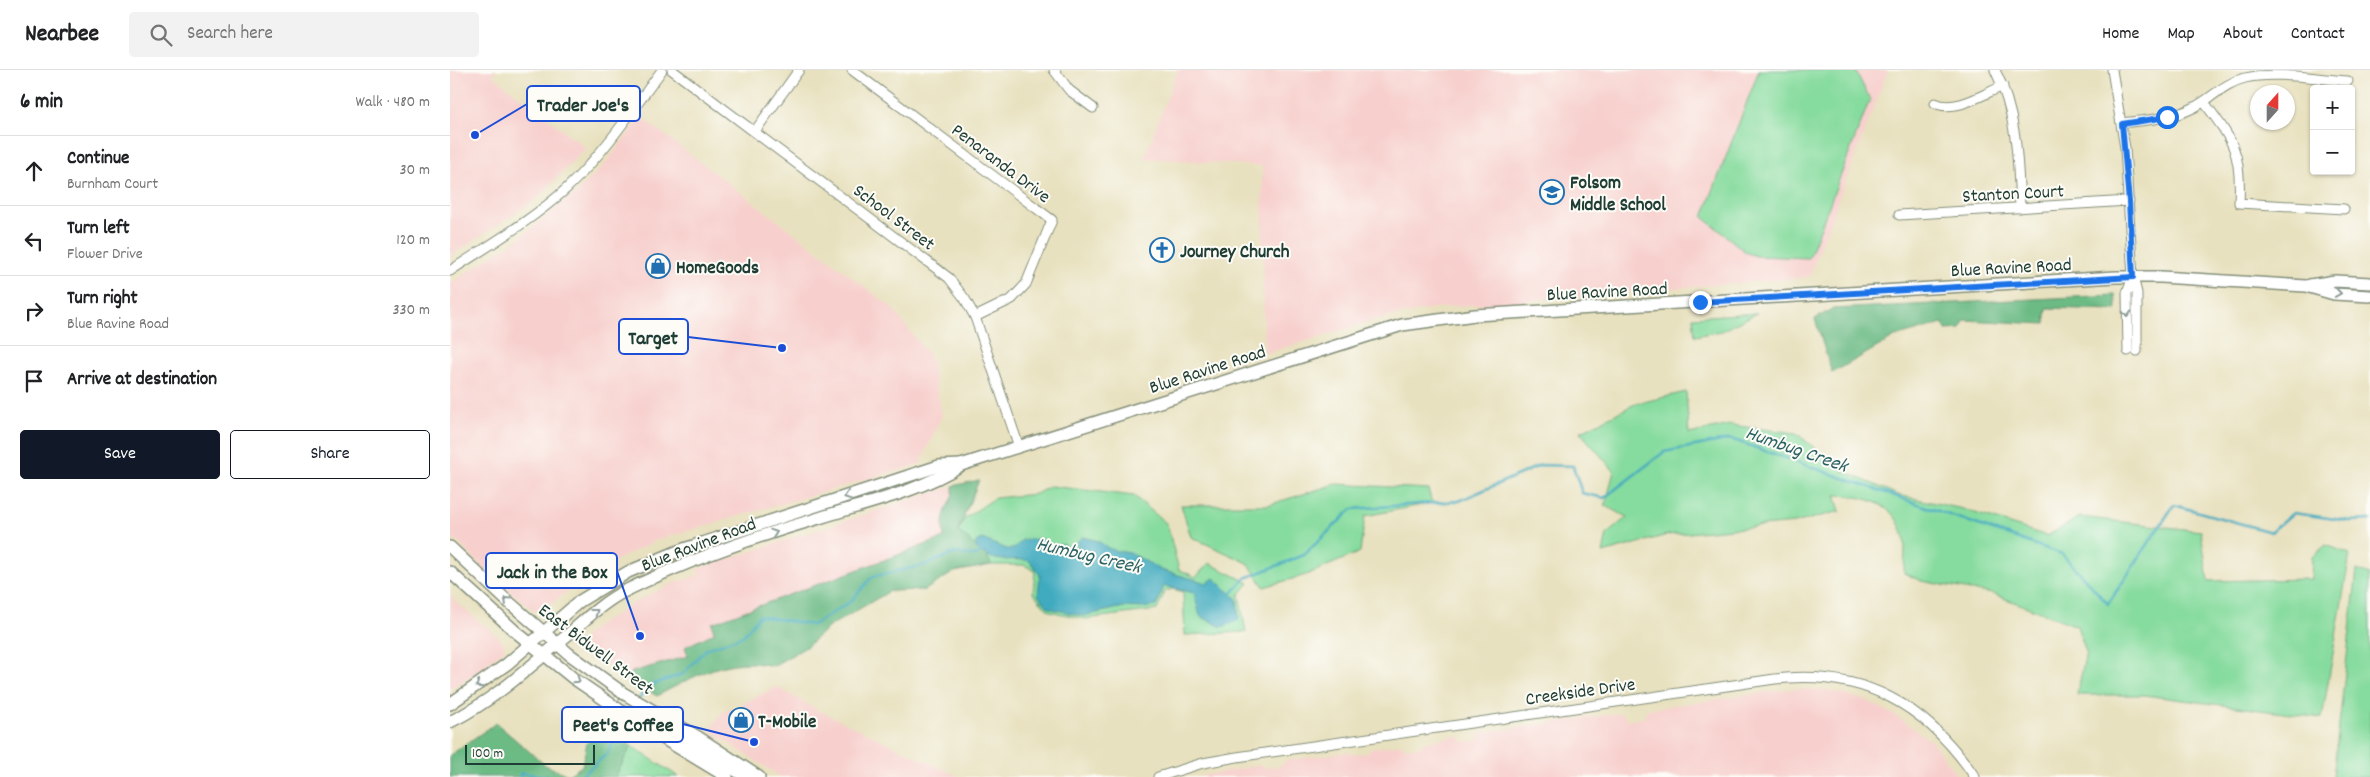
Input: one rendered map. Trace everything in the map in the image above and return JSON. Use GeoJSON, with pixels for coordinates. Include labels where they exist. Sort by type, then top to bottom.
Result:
{"type":"FeatureCollection","features":[{"type":"Feature","properties":{"kind":"main road","name":"Blue Ravine Road"},"geometry":{"type":"LineString","coordinates":[[450,704],[484,682],[580,601],[628,572],[663,556],[916,473],[939,466],[961,465],[1374,332],[1436,319],[2133,277],[2306,286],[2334,294],[2370,296]]}},
{"type":"Feature","properties":{"kind":"main road","name":"Blue Ravine Road"},"geometry":{"type":"LineString","coordinates":[[2306,286],[2334,281],[2370,283]]}},
{"type":"Feature","properties":{"kind":"main road","name":"Blue Ravine Road"},"geometry":{"type":"LineString","coordinates":[[450,722],[490,698],[623,592],[702,557],[799,524],[919,487],[942,477],[961,465]]}},
{"type":"Feature","properties":{"kind":"main road"},"geometry":{"type":"LineString","coordinates":[[868,504],[878,493],[914,480],[916,473]]}},
{"type":"Feature","properties":{"kind":"main road"},"geometry":{"type":"LineString","coordinates":[[680,567],[681,562],[689,553],[709,547],[716,538]]}},
{"type":"Feature","properties":{"kind":"main road","name":"East Bidwell Street"},"geometry":{"type":"LineString","coordinates":[[450,547],[557,644],[623,693],[698,737],[755,774]]}},
{"type":"Feature","properties":{"kind":"main road"},"geometry":{"type":"LineString","coordinates":[[450,555],[469,566]]}},
{"type":"Feature","properties":{"kind":"main road","name":"East Bidwell Street"},"geometry":{"type":"LineString","coordinates":[[450,572],[544,655],[642,725],[727,777]]}},
{"type":"Feature","properties":{"kind":"main road"},"geometry":{"type":"LineString","coordinates":[[642,725],[684,739],[743,775],[755,774]]}},
{"type":"Feature","properties":{"kind":"street"},"geometry":{"type":"LineString","coordinates":[[450,271],[522,224],[565,189],[603,149],[662,70]]}},
{"type":"Feature","properties":{"kind":"street","name":"School Street"},"geometry":{"type":"LineString","coordinates":[[672,70],[939,269],[958,288],[975,317],[1019,447]]}},
{"type":"Feature","properties":{"kind":"street"},"geometry":{"type":"LineString","coordinates":[[755,131],[799,70]]}},
{"type":"Feature","properties":{"kind":"street","name":"Penaranda Drive"},"geometry":{"type":"LineString","coordinates":[[852,70],[1052,220],[1026,284],[1012,299],[975,317]]}},
{"type":"Feature","properties":{"kind":"street"},"geometry":{"type":"LineString","coordinates":[[1054,70],[1064,85],[1093,108]]}},
{"type":"Feature","properties":{"kind":"street"},"geometry":{"type":"LineString","coordinates":[[1995,70],[2003,86],[2014,125],[2020,208]]}},
{"type":"Feature","properties":{"kind":"street"},"geometry":{"type":"LineString","coordinates":[[2112,70],[2122,124],[2133,277],[2137,293],[2133,351]]}},
{"type":"Feature","properties":{"kind":"street"},"geometry":{"type":"LineString","coordinates":[[2122,124],[2175,115],[2204,102],[2230,83],[2255,76],[2348,81]]}},
{"type":"Feature","properties":{"kind":"street"},"geometry":{"type":"LineString","coordinates":[[1935,103],[1941,106],[1952,107],[2003,86]]}},
{"type":"Feature","properties":{"kind":"street"},"geometry":{"type":"LineString","coordinates":[[2204,102],[2225,130],[2236,151],[2241,176],[2239,203],[2344,209]]}},
{"type":"Feature","properties":{"kind":"street","name":"Stanton Court"},"geometry":{"type":"LineString","coordinates":[[1899,215],[2129,202]]}},
{"type":"Feature","properties":{"kind":"street","name":"Creekside Drive"},"geometry":{"type":"LineString","coordinates":[[1158,777],[1196,765],[1237,757],[1775,679],[1802,677],[1850,682],[1895,699],[1934,727],[1948,740],[1976,777]]}},
{"type":"Feature","properties":{"kind":"shaded area"},"geometry":{"type":"Polygon","coordinates":[[[450,70],[496,70],[492,75],[586,148],[534,201],[450,256],[450,70]]]}},
{"type":"Feature","properties":{"kind":"shaded area","name":"Folsom Middle School"},"geometry":{"type":"Polygon","coordinates":[[[1178,70],[1888,70],[1809,277],[1435,308],[1378,319],[1264,354],[1262,166],[1144,158],[1178,70]]]}},
{"type":"Feature","properties":{"kind":"shaded area"},"geometry":{"type":"Polygon","coordinates":[[[641,117],[891,307],[930,357],[942,415],[920,464],[659,539],[614,561],[577,584],[542,611],[534,611],[494,578],[450,535],[450,284],[515,241],[577,192],[604,165],[641,117]]]}},
{"type":"Feature","properties":{"kind":"shaded area"},"geometry":{"type":"Polygon","coordinates":[[[953,486],[954,497],[946,510],[943,524],[945,538],[712,623],[714,633],[685,647],[689,656],[632,672],[628,678],[588,652],[584,645],[585,637],[591,630],[635,602],[674,583],[699,575],[697,569],[953,486]]]}},
{"type":"Feature","properties":{"kind":"shaded area"},"geometry":{"type":"Polygon","coordinates":[[[450,594],[457,603],[504,643],[504,650],[474,674],[450,689],[450,594]]]}},
{"type":"Feature","properties":{"kind":"shaded area"},"geometry":{"type":"Polygon","coordinates":[[[777,687],[814,708],[959,777],[781,777],[710,731],[722,713],[777,687]]]}},
{"type":"Feature","properties":{"kind":"shaded area"},"geometry":{"type":"Polygon","coordinates":[[[1790,689],[1828,690],[1868,701],[1896,716],[1933,743],[1958,777],[1197,777],[1259,765],[1264,768],[1281,766],[1285,761],[1347,752],[1351,754],[1367,753],[1371,749],[1401,744],[1406,748],[1421,746],[1423,742],[1458,736],[1463,741],[1478,741],[1481,733],[1621,713],[1629,720],[1644,718],[1645,712],[1648,709],[1790,689]]]}},
{"type":"Feature","properties":{"kind":"green space"},"geometry":{"type":"Polygon","coordinates":[[[1759,70],[1855,70],[1870,99],[1809,258],[1756,256],[1747,253],[1703,217],[1759,70]]]}},
{"type":"Feature","properties":{"kind":"green space"},"geometry":{"type":"Polygon","coordinates":[[[2115,295],[2117,310],[2047,308],[2045,324],[1964,320],[1961,329],[1946,330],[1943,323],[1895,337],[1832,373],[1815,319],[1832,309],[2115,295]]]}},
{"type":"Feature","properties":{"kind":"green space"},"geometry":{"type":"Polygon","coordinates":[[[1757,313],[1721,331],[1695,336],[1693,317],[1757,313]]]}},
{"type":"Feature","properties":{"kind":"green space"},"geometry":{"type":"Polygon","coordinates":[[[1686,392],[1689,434],[1730,425],[1796,433],[1843,471],[1898,495],[1963,509],[2047,536],[2080,517],[2201,531],[2208,581],[2311,579],[2312,557],[2326,545],[2350,554],[2322,718],[2144,695],[2077,695],[2086,652],[2077,626],[1993,594],[1921,581],[1904,573],[1904,538],[1900,526],[1887,509],[1857,497],[1835,495],[1840,511],[1795,523],[1667,535],[1603,553],[1607,534],[1627,517],[1605,506],[1614,471],[1580,432],[1635,404],[1686,392]]]}},
{"type":"Feature","properties":{"kind":"green space"},"geometry":{"type":"Polygon","coordinates":[[[979,480],[958,531],[987,556],[991,565],[954,572],[925,590],[890,591],[830,626],[806,647],[773,666],[757,663],[727,665],[712,669],[657,696],[628,678],[632,672],[688,656],[685,647],[714,633],[712,623],[944,538],[944,517],[952,496],[953,486],[979,480]]]}},
{"type":"Feature","properties":{"kind":"green space"},"geometry":{"type":"Polygon","coordinates":[[[1336,484],[1428,489],[1432,503],[1365,516],[1360,552],[1306,575],[1264,587],[1248,563],[1191,537],[1181,505],[1268,505],[1336,484]]]}},
{"type":"Feature","properties":{"kind":"green space"},"geometry":{"type":"Polygon","coordinates":[[[1051,486],[1134,496],[1167,524],[1179,570],[1196,577],[1209,563],[1249,583],[1239,595],[1246,632],[1185,635],[1183,592],[1173,589],[1165,591],[1157,610],[1085,619],[1049,611],[1033,593],[1035,571],[1024,565],[991,565],[987,556],[958,532],[965,518],[995,498],[1036,494],[1051,486]]]}},
{"type":"Feature","properties":{"kind":"green space"},"geometry":{"type":"Polygon","coordinates":[[[2357,570],[2370,575],[2370,777],[2333,777],[2357,570]]]}},
{"type":"Feature","properties":{"kind":"green space"},"geometry":{"type":"Polygon","coordinates":[[[496,723],[545,765],[568,775],[582,766],[587,743],[605,727],[631,746],[615,777],[450,777],[450,755],[496,723]]]}},
{"type":"Feature","properties":{"kind":"green space"},"geometry":{"type":"Polygon","coordinates":[[[631,746],[679,777],[615,777],[631,746]]]}},
{"type":"Feature","properties":{"kind":"water"},"geometry":{"type":"Polygon","coordinates":[[[1082,537],[1098,541],[1108,548],[1117,551],[1131,553],[1161,570],[1207,583],[1214,578],[1237,599],[1239,620],[1222,627],[1200,616],[1194,593],[1164,586],[1156,606],[1141,608],[1124,607],[1083,616],[1049,608],[1038,595],[1040,575],[1030,561],[997,559],[984,554],[976,548],[976,542],[982,539],[1007,549],[1014,549],[1022,540],[1041,539],[1049,547],[1064,544],[1074,552],[1078,552],[1077,542],[1082,537]]]}},
{"type":"Feature","properties":{"kind":"waterway","name":"Humbug Creek"},"geometry":{"type":"LineString","coordinates":[[1229,596],[1246,578],[1304,555],[1352,509],[1459,501],[1541,465],[1573,466],[1582,493],[1604,498],[1664,452],[1731,439],[2062,554],[2108,604],[2174,505],[2271,532],[2293,513],[2349,521],[2370,520]]}},
{"type":"Feature","properties":{"kind":"waterway","name":"Humbug Creek"},"geometry":{"type":"LineString","coordinates":[[639,699],[646,687],[683,674],[706,649],[743,636],[759,616],[813,625],[850,602],[872,577],[925,565],[955,553],[976,556],[982,551]]}},
{"type":"Feature","properties":{"kind":"waterway","name":"Humbug Creek"},"geometry":{"type":"LineString","coordinates":[[630,714],[636,704]]}},
{"type":"Feature","properties":{"kind":"waterway","name":"Humbug Creek"},"geometry":{"type":"LineString","coordinates":[[580,777],[607,754],[627,719]]}},
{"type":"Feature","properties":{"kind":"waterway","name":"Humbug Creek"},"geometry":{"type":"LineString","coordinates":[[519,777],[521,773],[554,777]]}},
{"type":"Feature","properties":{"kind":"place","name":"Trader Joe's"},"geometry":{"type":"Point","coordinates":[475,135]}},
{"type":"Feature","properties":{"kind":"place","name":"Folsom Middle School"},"geometry":{"type":"Point","coordinates":[1552,192]}},
{"type":"Feature","properties":{"kind":"place","name":"Journey Church"},"geometry":{"type":"Point","coordinates":[1162,250]}},
{"type":"Feature","properties":{"kind":"place","name":"HomeGoods"},"geometry":{"type":"Point","coordinates":[658,266]}},
{"type":"Feature","properties":{"kind":"place","name":"Target"},"geometry":{"type":"Point","coordinates":[782,348]}},
{"type":"Feature","properties":{"kind":"place","name":"Jack in the Box"},"geometry":{"type":"Point","coordinates":[640,636]}},
{"type":"Feature","properties":{"kind":"place","name":"T-Mobile"},"geometry":{"type":"Point","coordinates":[741,720]}},
{"type":"Feature","properties":{"kind":"place","name":"Peet's Coffee"},"geometry":{"type":"Point","coordinates":[754,742]}},
{"type":"Feature","properties":{"kind":"route"},"geometry":{"type":"LineString","coordinates":[[1700,302],[2133,277],[2122,124],[2167,117]]}}]}
